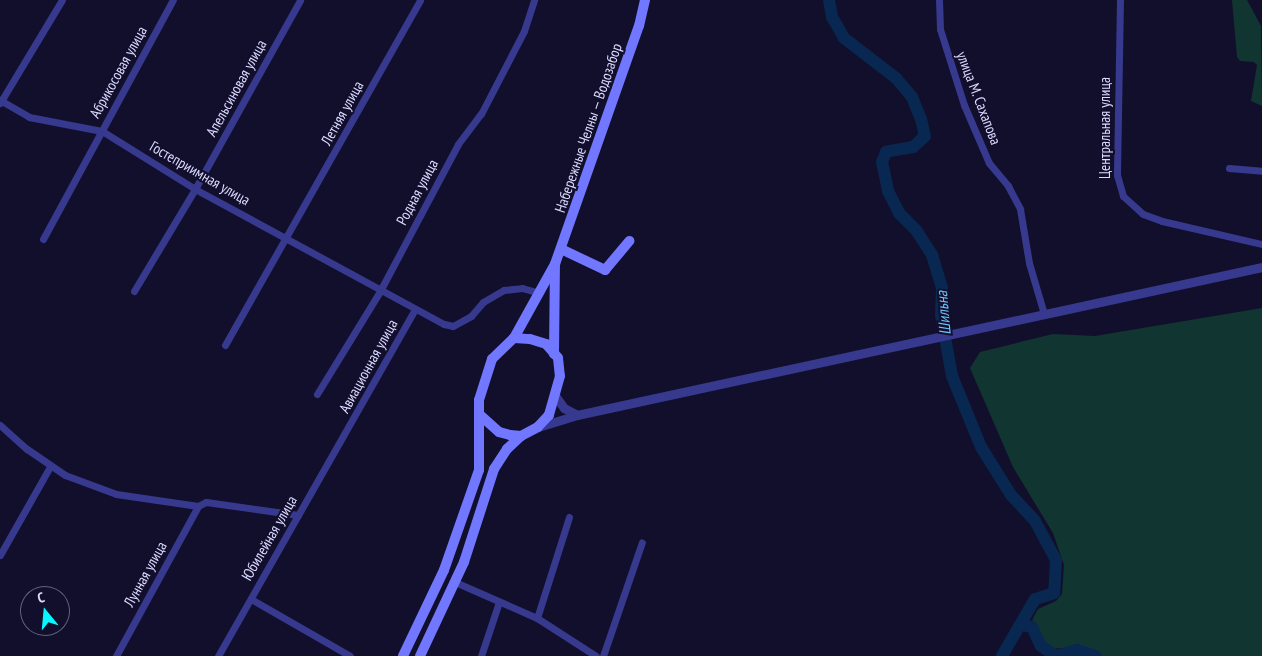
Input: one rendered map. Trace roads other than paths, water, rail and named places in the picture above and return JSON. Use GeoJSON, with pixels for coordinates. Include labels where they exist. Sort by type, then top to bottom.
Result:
{"type":"FeatureCollection","features":[{"type":"Feature","properties":{"kind":"main road","name":"Набережные Челны — Водозабор"},"geometry":{"type":"LineString","coordinates":[[403,656],[444,570],[479,470],[481,416],[479,400],[492,359],[514,338],[561,250],[639,26],[645,0]]}},
{"type":"Feature","properties":{"kind":"main road"},"geometry":{"type":"LineString","coordinates":[[561,250],[605,270],[629,241]]}},
{"type":"Feature","properties":{"kind":"main road","name":"Набережные Челны — Водозабор"},"geometry":{"type":"LineString","coordinates":[[420,656],[455,582],[494,469],[506,449],[521,436],[538,427],[549,415],[556,397],[560,376],[558,358],[554,354],[555,264]]}},
{"type":"Feature","properties":{"kind":"main road"},"geometry":{"type":"LineString","coordinates":[[514,338],[546,344],[554,354]]}},
{"type":"Feature","properties":{"kind":"main road"},"geometry":{"type":"LineString","coordinates":[[481,416],[499,432],[521,436]]}},
{"type":"Feature","properties":{"kind":"street"},"geometry":{"type":"LineString","coordinates":[[0,101],[62,0]]}},
{"type":"Feature","properties":{"kind":"street","name":"Абрикосовая улица"},"geometry":{"type":"LineString","coordinates":[[43,239],[173,0]]}},
{"type":"Feature","properties":{"kind":"street","name":"Апельсиновая улица"},"geometry":{"type":"LineString","coordinates":[[134,291],[195,189],[300,0]]}},
{"type":"Feature","properties":{"kind":"street","name":"Летняя улица"},"geometry":{"type":"LineString","coordinates":[[225,345],[288,238],[420,0]]}},
{"type":"Feature","properties":{"kind":"street","name":"Родная улица"},"geometry":{"type":"LineString","coordinates":[[317,394],[380,291],[458,144],[481,114],[524,31],[534,0]]}},
{"type":"Feature","properties":{"kind":"street","name":"улица М. Сахапова"},"geometry":{"type":"LineString","coordinates":[[939,0],[940,29],[964,106],[989,163],[1008,186],[1020,209],[1029,263],[1044,314]]}},
{"type":"Feature","properties":{"kind":"street","name":"Центральная улица"},"geometry":{"type":"LineString","coordinates":[[1120,0],[1117,174],[1123,196],[1143,214],[1162,221],[1262,244]]}},
{"type":"Feature","properties":{"kind":"street","name":"Гостеприимная улица"},"geometry":{"type":"LineString","coordinates":[[0,101],[29,117],[102,131],[195,189],[288,238],[414,311],[453,326],[504,290],[522,288],[539,294]]}},
{"type":"Feature","properties":{"kind":"street"},"geometry":{"type":"LineString","coordinates":[[1229,168],[1262,172]]}},
{"type":"Feature","properties":{"kind":"street"},"geometry":{"type":"LineString","coordinates":[[538,427],[577,415],[1262,267]]}},
{"type":"Feature","properties":{"kind":"street","name":"Авиационная улица"},"geometry":{"type":"LineString","coordinates":[[345,435],[414,311]]}},
{"type":"Feature","properties":{"kind":"street"},"geometry":{"type":"LineString","coordinates":[[556,397],[564,408],[577,415]]}},
{"type":"Feature","properties":{"kind":"street"},"geometry":{"type":"LineString","coordinates":[[0,425],[66,475],[116,494],[198,506],[206,502],[298,515]]}},
{"type":"Feature","properties":{"kind":"street","name":"Юбилейная улица"},"geometry":{"type":"LineString","coordinates":[[218,656],[345,435]]}},
{"type":"Feature","properties":{"kind":"street"},"geometry":{"type":"LineString","coordinates":[[0,555],[51,465]]}},
{"type":"Feature","properties":{"kind":"street","name":"Лунная улица"},"geometry":{"type":"LineString","coordinates":[[116,656],[198,506]]}},
{"type":"Feature","properties":{"kind":"street"},"geometry":{"type":"LineString","coordinates":[[537,618],[569,517]]}},
{"type":"Feature","properties":{"kind":"street"},"geometry":{"type":"LineString","coordinates":[[603,656],[642,542]]}},
{"type":"Feature","properties":{"kind":"street"},"geometry":{"type":"LineString","coordinates":[[455,582],[537,618],[596,656]]}},
{"type":"Feature","properties":{"kind":"street"},"geometry":{"type":"LineString","coordinates":[[250,599],[350,656]]}},
{"type":"Feature","properties":{"kind":"street"},"geometry":{"type":"LineString","coordinates":[[481,656],[499,602]]}},
{"type":"Feature","properties":{"kind":"waterway","name":"Шильна"},"geometry":{"type":"LineString","coordinates":[[829,0],[832,17],[844,38],[896,78],[912,97],[921,119],[925,136],[913,147],[886,152],[882,162],[888,191],[899,213],[916,230],[932,255],[942,288],[941,315],[952,376],[981,447],[1011,495],[1035,521],[1056,560],[1054,593],[1035,599],[1002,656]]}},
{"type":"Feature","properties":{"kind":"waterway"},"geometry":{"type":"LineString","coordinates":[[1022,625],[1032,627],[1041,646],[1056,656],[1077,650],[1096,656]]}}]}
